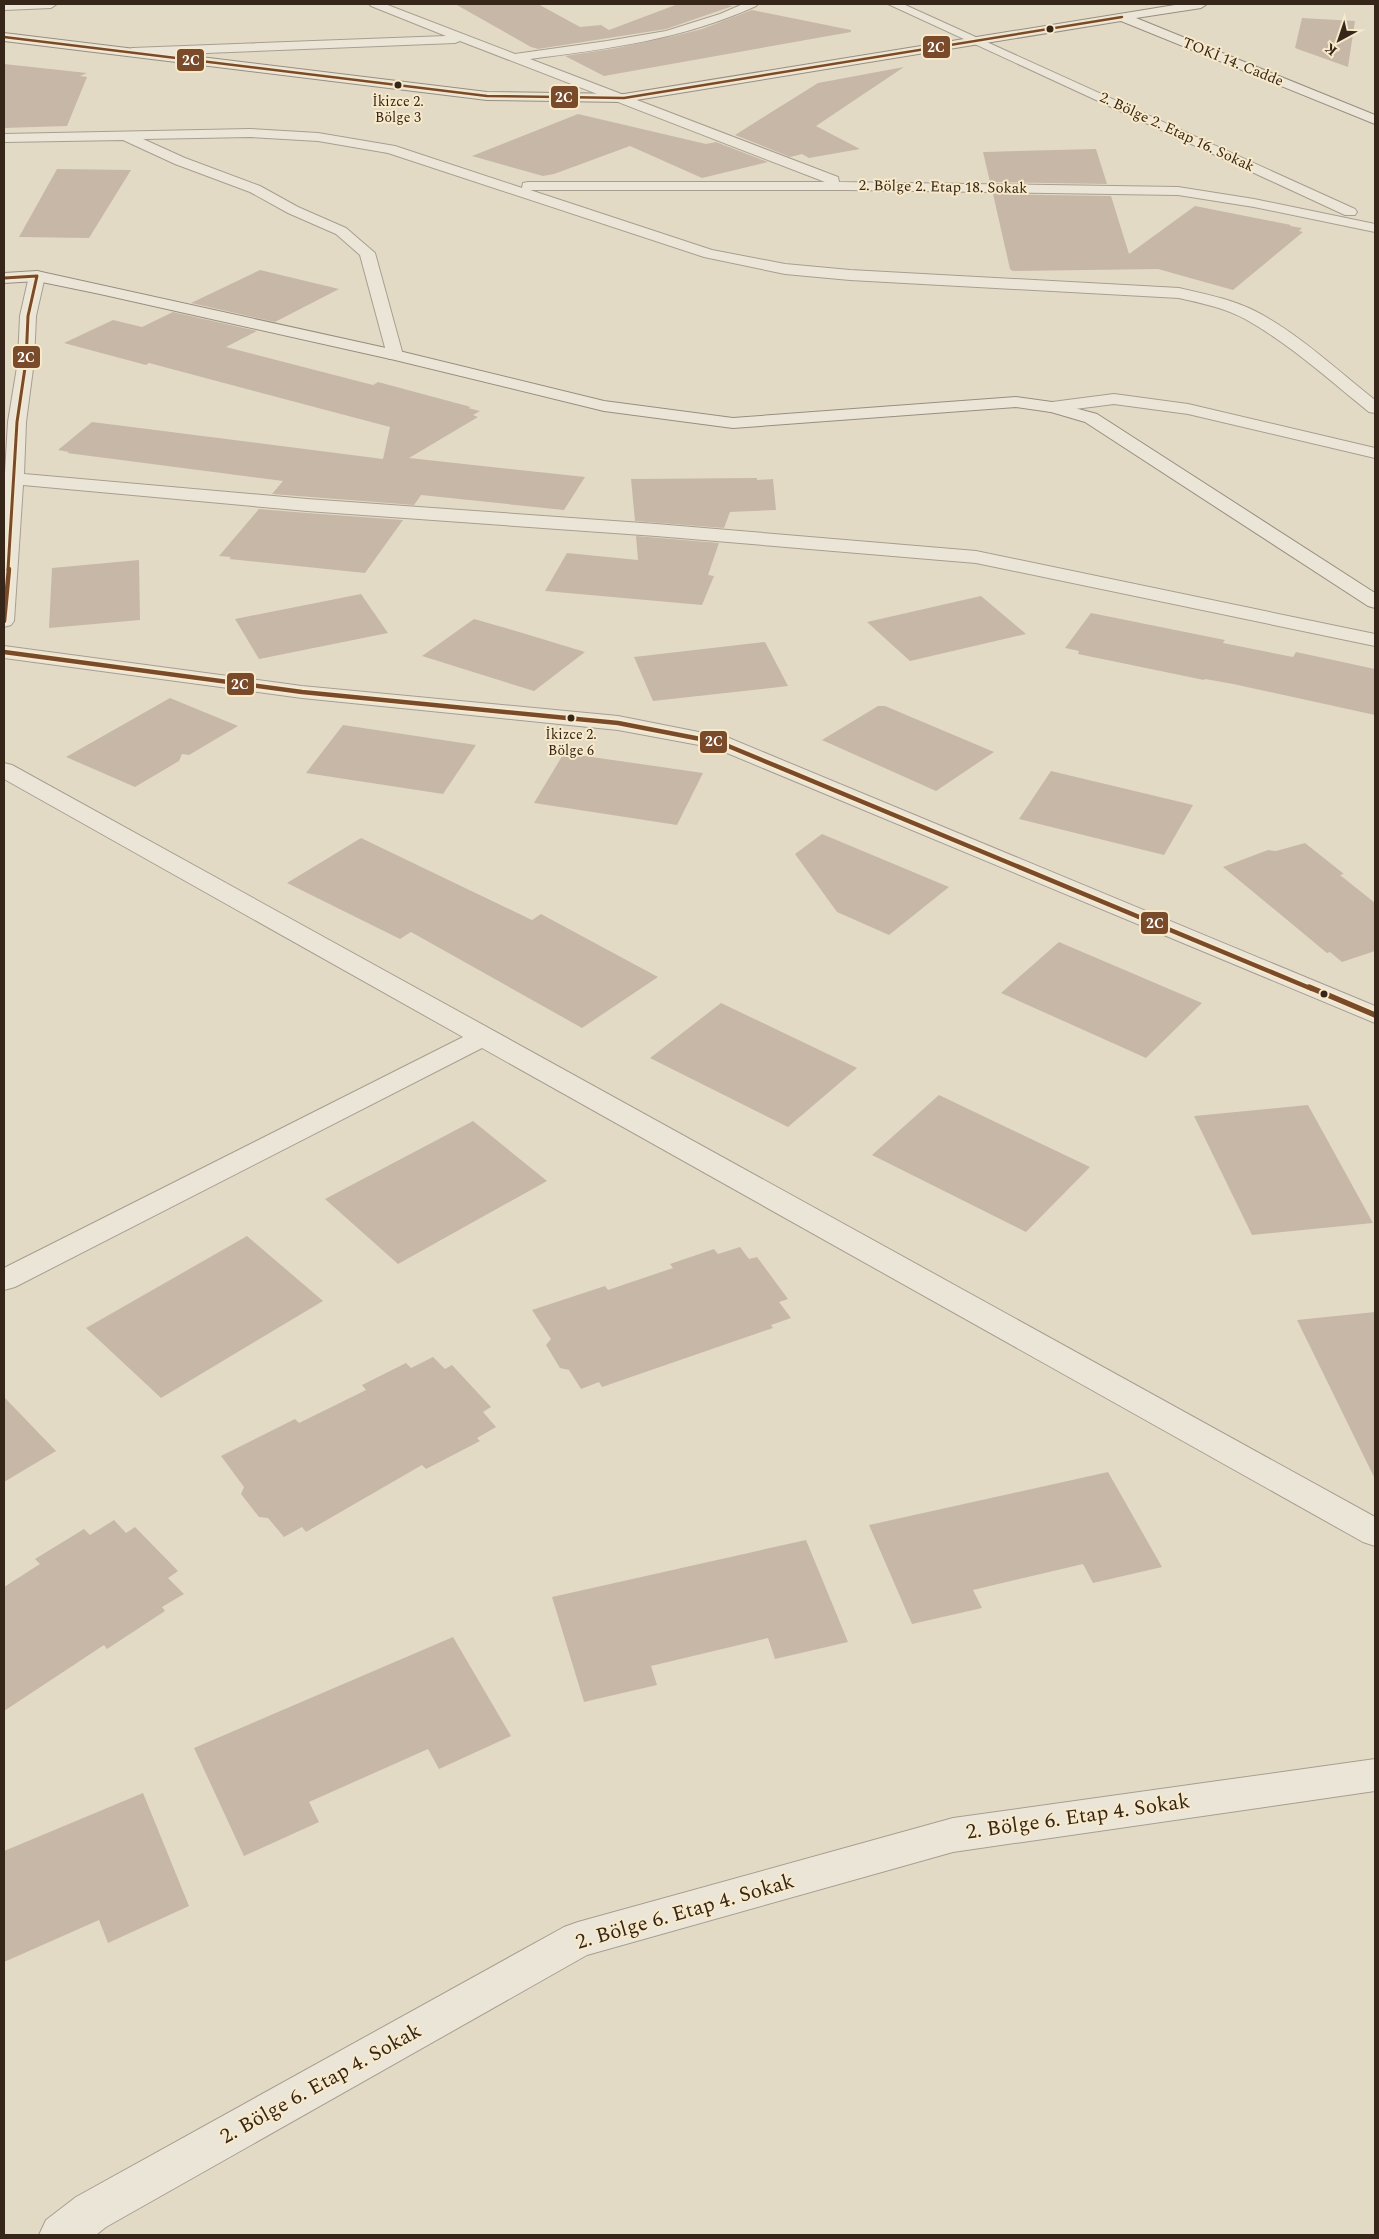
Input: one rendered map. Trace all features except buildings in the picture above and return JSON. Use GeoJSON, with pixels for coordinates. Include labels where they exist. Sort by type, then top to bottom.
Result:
{"type":"FeatureCollection","features":[{"type":"Feature","properties":{"kind":"street"},"geometry":{"type":"LineString","coordinates":[[4,6],[50,4]]}},
{"type":"Feature","properties":{"kind":"street"},"geometry":{"type":"LineString","coordinates":[[375,4],[624,98],[848,186]]}},
{"type":"Feature","properties":{"kind":"street"},"geometry":{"type":"LineString","coordinates":[[515,57],[630,42],[726,17],[752,4]]}},
{"type":"Feature","properties":{"kind":"street","name":"2. Bölge 2. Etap 16. Sokak"},"geometry":{"type":"LineString","coordinates":[[894,4],[1375,224]]}},
{"type":"Feature","properties":{"kind":"street","name":"TOKİ 14. Cadde"},"geometry":{"type":"LineString","coordinates":[[1120,4],[1304,77]]}},
{"type":"Feature","properties":{"kind":"street"},"geometry":{"type":"LineString","coordinates":[[4,37],[487,96],[624,98],[979,42],[1200,4]]}},
{"type":"Feature","properties":{"kind":"street","name":"TOKİ 14. Cadde"},"geometry":{"type":"LineString","coordinates":[[1098,7],[1375,120]]}},
{"type":"Feature","properties":{"kind":"street"},"geometry":{"type":"LineString","coordinates":[[132,52],[466,38]]}},
{"type":"Feature","properties":{"kind":"street"},"geometry":{"type":"LineString","coordinates":[[4,138],[250,133],[318,137],[390,149],[709,254],[785,269],[850,275],[1179,293],[1212,300],[1250,315],[1288,340],[1375,408]]}},
{"type":"Feature","properties":{"kind":"street"},"geometry":{"type":"LineString","coordinates":[[123,136],[180,161],[255,189],[293,210],[341,231],[361,247],[367,253],[395,354]]}},
{"type":"Feature","properties":{"kind":"street","name":"2. Bölge 2. Etap 18. Sokak"},"geometry":{"type":"LineString","coordinates":[[507,186],[848,186],[1178,191],[1254,202],[1375,228]]}},
{"type":"Feature","properties":{"kind":"street"},"geometry":{"type":"LineString","coordinates":[[4,621],[9,478],[26,361],[28,316],[37,276]]}},
{"type":"Feature","properties":{"kind":"street"},"geometry":{"type":"LineString","coordinates":[[4,278],[37,276],[395,354],[604,406],[734,423],[1016,402],[1052,407],[1091,418],[1375,602]]}},
{"type":"Feature","properties":{"kind":"street"},"geometry":{"type":"LineString","coordinates":[[1052,407],[1114,399],[1132,401],[1188,409],[1375,453]]}},
{"type":"Feature","properties":{"kind":"street"},"geometry":{"type":"LineString","coordinates":[[9,478],[308,505],[656,530],[976,557],[1375,640]]}},
{"type":"Feature","properties":{"kind":"street"},"geometry":{"type":"LineString","coordinates":[[4,652],[302,692],[618,723],[721,743],[1375,1016]]}},
{"type":"Feature","properties":{"kind":"street"},"geometry":{"type":"LineString","coordinates":[[4,770],[1375,1533]]}},
{"type":"Feature","properties":{"kind":"street"},"geometry":{"type":"LineString","coordinates":[[4,1280],[483,1037]]}},
{"type":"Feature","properties":{"kind":"street","name":"2. Bölge 6. Etap 4. Sokak"},"geometry":{"type":"LineString","coordinates":[[62,2235],[91,2212],[578,1940],[953,1835],[1375,1775]]}},
{"type":"Feature","properties":{"kind":"transit line","name":"2C"},"geometry":{"type":"LineString","coordinates":[[4,37],[487,96],[624,98],[1122,17]]}},
{"type":"Feature","properties":{"kind":"transit line","name":"2C"},"geometry":{"type":"LineString","coordinates":[[4,278],[37,276],[28,316],[26,361],[17,422],[12,529],[4,621]]}},
{"type":"Feature","properties":{"kind":"transit line","name":"2C"},"geometry":{"type":"LineString","coordinates":[[4,652],[302,692],[618,723],[721,743],[1375,1015]]}},
{"type":"Feature","properties":{"kind":"place","name":"İkizce 2. Bölge 3"},"geometry":{"type":"Point","coordinates":[398,85]}},
{"type":"Feature","properties":{"kind":"place","name":"İkizce 2. Bölge 6"},"geometry":{"type":"Point","coordinates":[571,718]}}]}
